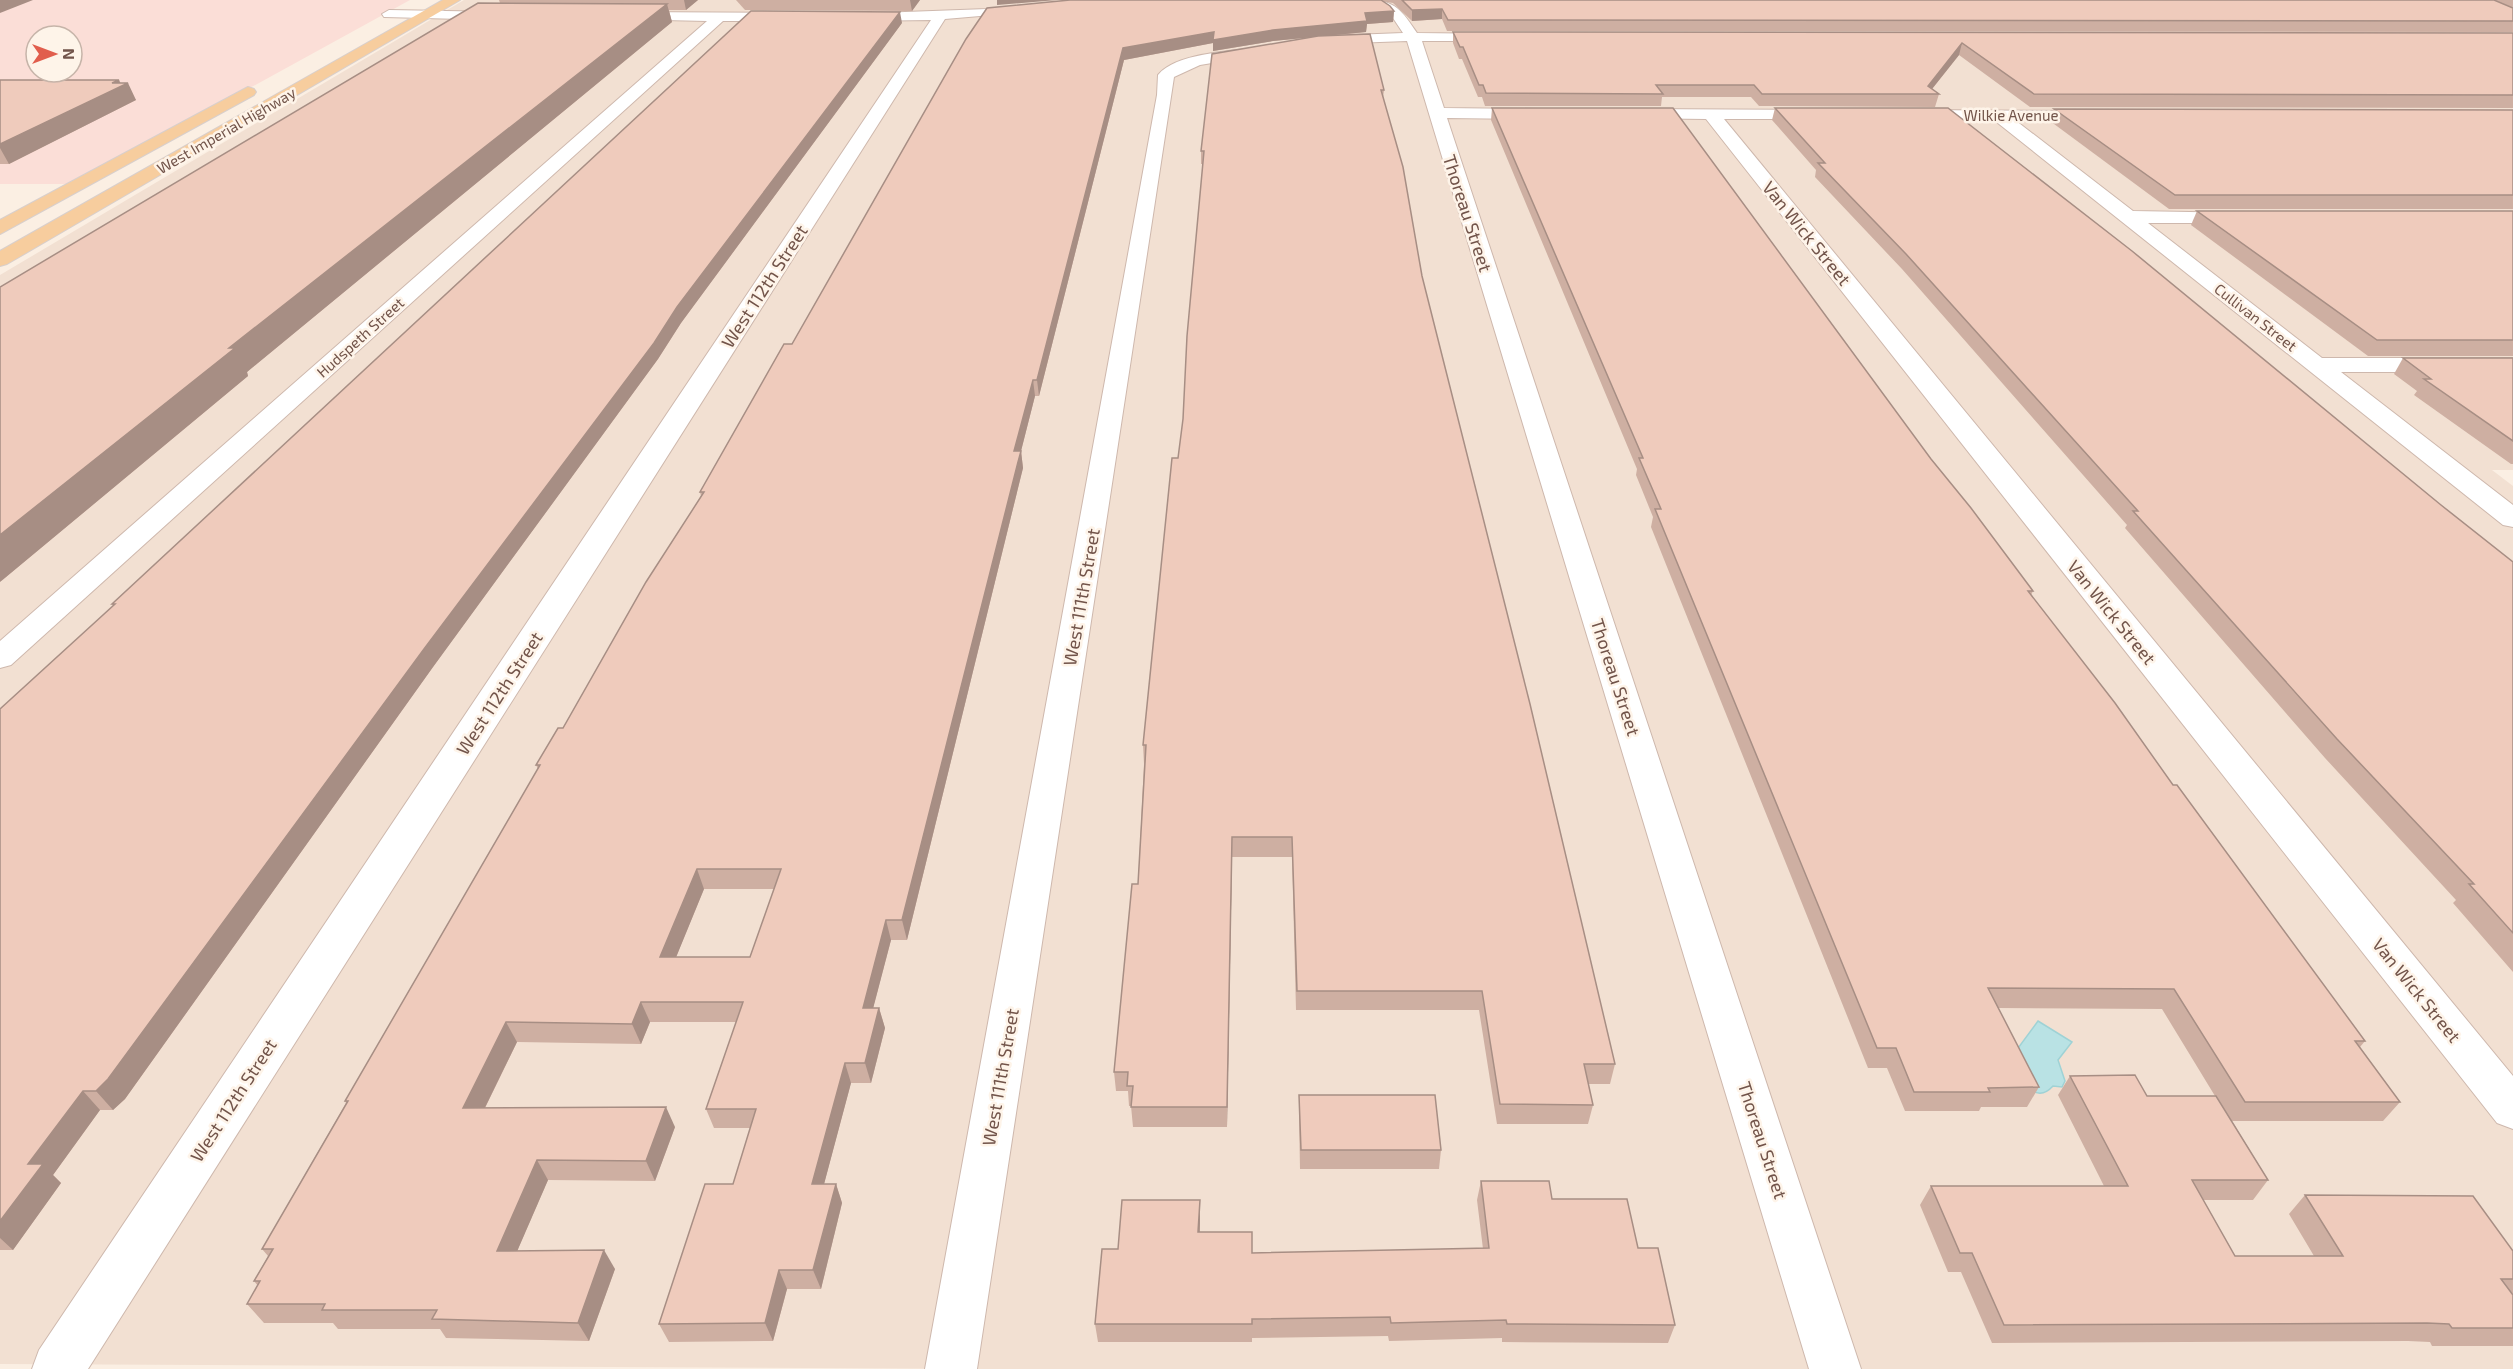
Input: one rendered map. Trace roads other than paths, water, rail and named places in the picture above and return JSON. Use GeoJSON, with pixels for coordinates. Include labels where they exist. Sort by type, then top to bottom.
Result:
{"type":"FeatureCollection","features":[{"type":"Feature","properties":{"kind":"main road","name":"West Imperial Highway"},"geometry":{"type":"LineString","coordinates":[[6,254],[421,8],[453,0]]}},
{"type":"Feature","properties":{"kind":"main road","name":"West Imperial Highway"},"geometry":{"type":"LineString","coordinates":[[0,228],[260,85]]}},
{"type":"Feature","properties":{"kind":"street"},"geometry":{"type":"LineString","coordinates":[[847,17],[940,17],[1013,12],[1117,0]]}},
{"type":"Feature","properties":{"kind":"street","name":"Thoreau Street"},"geometry":{"type":"LineString","coordinates":[[1374,0],[1396,12],[1413,37],[1835,1369]]}},
{"type":"Feature","properties":{"kind":"street"},"geometry":{"type":"LineString","coordinates":[[382,18],[421,8],[517,16]]}},
{"type":"Feature","properties":{"kind":"street"},"geometry":{"type":"LineString","coordinates":[[606,16],[800,17]]}},
{"type":"Feature","properties":{"kind":"street","name":"Hudspeth Street"},"geometry":{"type":"LineString","coordinates":[[0,658],[719,16]]}},
{"type":"Feature","properties":{"kind":"street","name":"West 112th Street"},"geometry":{"type":"LineString","coordinates":[[58,1369],[940,17]]}},
{"type":"Feature","properties":{"kind":"street","name":"West 111th Street"},"geometry":{"type":"LineString","coordinates":[[951,1369],[1161,119],[1166,75],[1175,68],[1194,62],[1340,38],[1514,37]]}},
{"type":"Feature","properties":{"kind":"street"},"geometry":{"type":"LineString","coordinates":[[1437,113],[1550,114]]}},
{"type":"Feature","properties":{"kind":"street"},"geometry":{"type":"LineString","coordinates":[[1619,114],[1831,114]]}},
{"type":"Feature","properties":{"kind":"street","name":"Van Wick Street"},"geometry":{"type":"LineString","coordinates":[[1711,114],[2513,1109]]}},
{"type":"Feature","properties":{"kind":"street","name":"Wilkie Avenue"},"geometry":{"type":"LineString","coordinates":[[1891,115],[2118,115]]}},
{"type":"Feature","properties":{"kind":"street","name":"Cullivan Street"},"geometry":{"type":"LineString","coordinates":[[1998,115],[2513,519]]}},
{"type":"Feature","properties":{"kind":"street"},"geometry":{"type":"LineString","coordinates":[[2130,217],[2261,217]]}},
{"type":"Feature","properties":{"kind":"street"},"geometry":{"type":"LineString","coordinates":[[2316,365],[2513,365]]}},
{"type":"Feature","properties":{"kind":"water"},"geometry":{"type":"Polygon","coordinates":[[[2038,1021],[2072,1042],[2058,1060],[2065,1081],[2062,1087],[2053,1086],[2046,1092],[2039,1093],[2027,1086],[2010,1059],[2038,1021]]]}}]}
